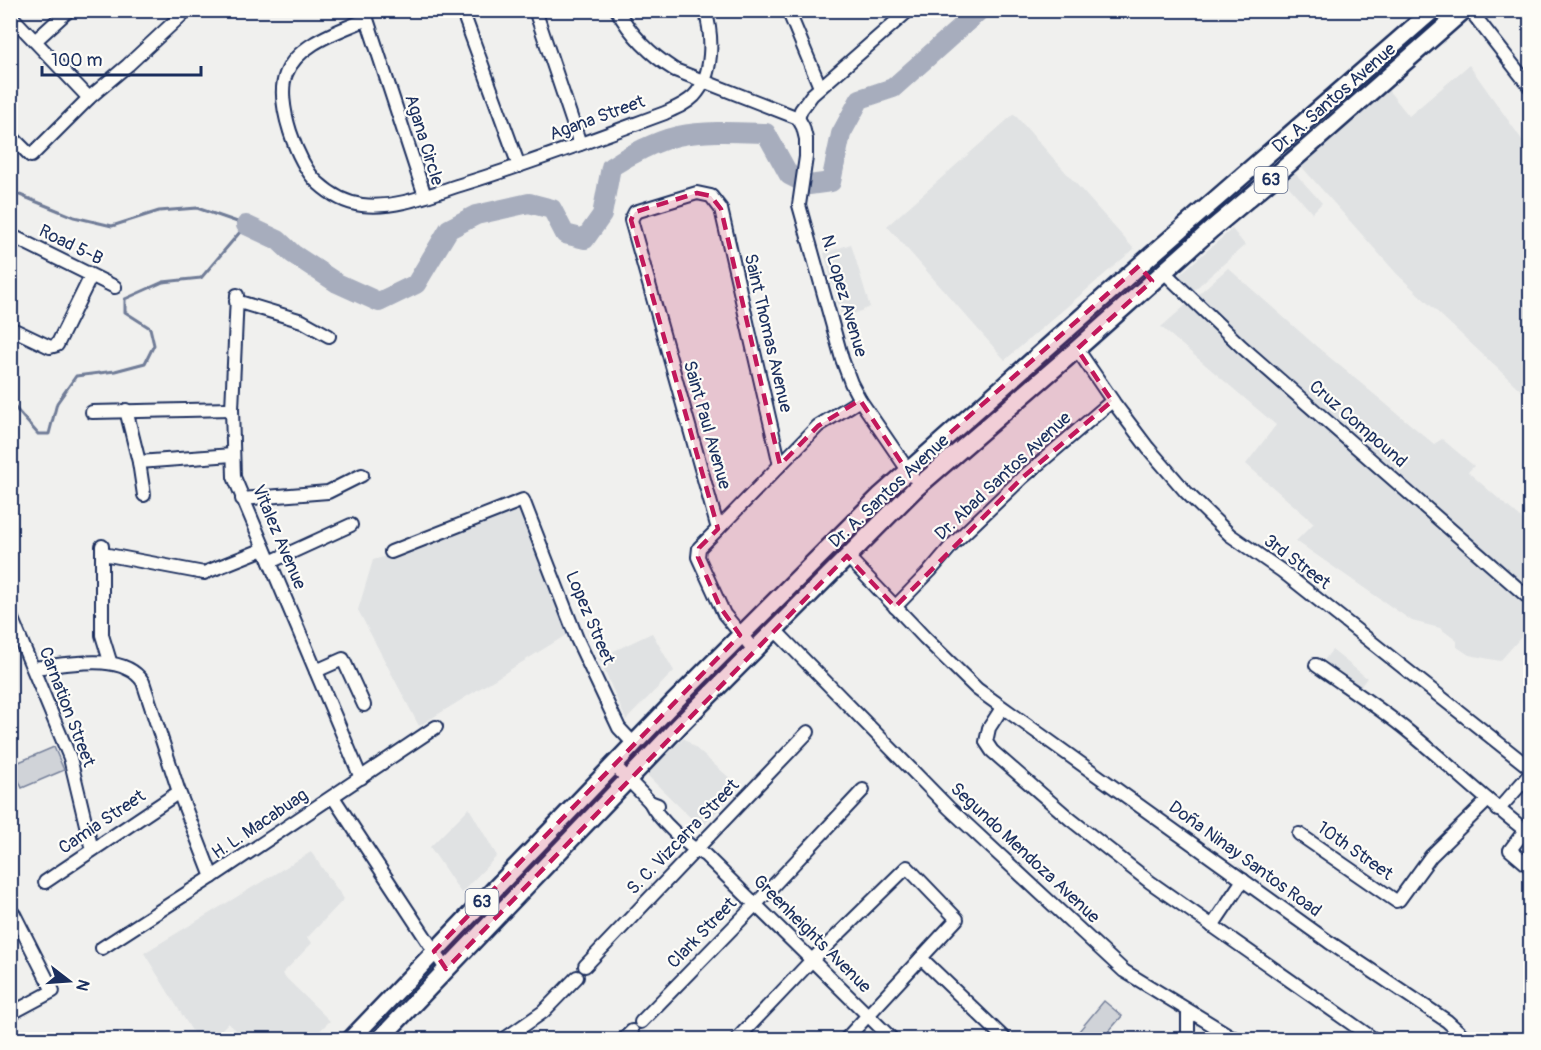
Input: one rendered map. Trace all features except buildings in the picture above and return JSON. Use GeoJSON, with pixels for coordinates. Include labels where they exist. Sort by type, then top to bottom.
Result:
{"type":"FeatureCollection","features":[{"type":"Feature","properties":{"kind":"main road","name":"Dr. A. Santos Avenue"},"geometry":{"type":"LineString","coordinates":[[350,1040],[740,634],[907,471],[1433,10]]}},
{"type":"Feature","properties":{"kind":"main road","name":"Dr. A. Santos Avenue"},"geometry":{"type":"LineString","coordinates":[[379,1040],[628,779],[919,485],[1464,10]]}},
{"type":"Feature","properties":{"kind":"main road"},"geometry":{"type":"LineString","coordinates":[[1139,266],[1158,277]]}},
{"type":"Feature","properties":{"kind":"street"},"geometry":{"type":"LineString","coordinates":[[35,40],[69,10]]}},
{"type":"Feature","properties":{"kind":"street"},"geometry":{"type":"LineString","coordinates":[[10,135],[31,156],[89,98],[187,10]]}},
{"type":"Feature","properties":{"kind":"street"},"geometry":{"type":"LineString","coordinates":[[462,10],[519,166]]}},
{"type":"Feature","properties":{"kind":"street"},"geometry":{"type":"LineString","coordinates":[[535,10],[580,144]]}},
{"type":"Feature","properties":{"kind":"street"},"geometry":{"type":"LineString","coordinates":[[617,10],[633,34],[658,60],[703,82],[781,110],[799,120],[813,104],[820,87],[895,16],[909,10]]}},
{"type":"Feature","properties":{"kind":"street","name":"Agana Street"},"geometry":{"type":"LineString","coordinates":[[425,196],[580,144],[675,108],[692,97],[703,82],[711,52],[705,10]]}},
{"type":"Feature","properties":{"kind":"street"},"geometry":{"type":"LineString","coordinates":[[788,10],[820,87]]}},
{"type":"Feature","properties":{"kind":"street"},"geometry":{"type":"LineString","coordinates":[[1470,10],[1530,87]]}},
{"type":"Feature","properties":{"kind":"street"},"geometry":{"type":"LineString","coordinates":[[10,15],[89,98]]}},
{"type":"Feature","properties":{"kind":"street","name":"Agana Circle"},"geometry":{"type":"LineString","coordinates":[[366,15],[425,196],[381,205],[348,202],[331,194],[317,183],[296,148],[284,102],[283,87],[286,73],[293,61],[310,46],[366,15]]}},
{"type":"Feature","properties":{"kind":"street","name":"N. Lopez Avenue"},"geometry":{"type":"LineString","coordinates":[[799,120],[806,139],[799,205],[842,359],[860,400],[907,471],[919,485]]}},
{"type":"Feature","properties":{"kind":"street","name":"Saint Thomas Avenue"},"geometry":{"type":"LineString","coordinates":[[635,212],[697,193],[711,196],[721,209],[780,465]]}},
{"type":"Feature","properties":{"kind":"street","name":"Saint Paul Avenue"},"geometry":{"type":"LineString","coordinates":[[635,212],[631,220],[718,529]]}},
{"type":"Feature","properties":{"kind":"street","name":"Road 5-B"},"geometry":{"type":"LineString","coordinates":[[10,235],[115,287]]}},
{"type":"Feature","properties":{"kind":"street"},"geometry":{"type":"LineString","coordinates":[[10,328],[50,347],[57,345],[91,276]]}},
{"type":"Feature","properties":{"kind":"street","name":"Cruz Compound"},"geometry":{"type":"LineString","coordinates":[[1158,277],[1241,346],[1530,599]]}},
{"type":"Feature","properties":{"kind":"street","name":"Vitalez Avenue"},"geometry":{"type":"LineString","coordinates":[[329,336],[302,321],[236,298],[231,409],[232,455],[234,477],[242,499],[361,778]]}},
{"type":"Feature","properties":{"kind":"street","name":"3rd Street"},"geometry":{"type":"LineString","coordinates":[[1077,349],[1112,401],[1148,448],[1186,492],[1230,535],[1282,571],[1530,768]]}},
{"type":"Feature","properties":{"kind":"street"},"geometry":{"type":"LineString","coordinates":[[754,650],[720,607],[697,552],[818,426],[860,400]]}},
{"type":"Feature","properties":{"kind":"street","name":"Dr. Abad Santos Avenue"},"geometry":{"type":"LineString","coordinates":[[895,607],[953,544],[1022,478],[1112,401]]}},
{"type":"Feature","properties":{"kind":"street"},"geometry":{"type":"LineString","coordinates":[[92,412],[231,409]]}},
{"type":"Feature","properties":{"kind":"street"},"geometry":{"type":"LineString","coordinates":[[126,410],[139,462],[144,495]]}},
{"type":"Feature","properties":{"kind":"street"},"geometry":{"type":"LineString","coordinates":[[139,462],[232,455]]}},
{"type":"Feature","properties":{"kind":"street"},"geometry":{"type":"LineString","coordinates":[[242,499],[328,492],[362,475]]}},
{"type":"Feature","properties":{"kind":"street","name":"Lopez Street"},"geometry":{"type":"LineString","coordinates":[[392,552],[523,500],[577,639],[620,728],[634,744]]}},
{"type":"Feature","properties":{"kind":"street"},"geometry":{"type":"LineString","coordinates":[[270,562],[351,525]]}},
{"type":"Feature","properties":{"kind":"street"},"geometry":{"type":"LineString","coordinates":[[110,661],[102,636],[102,550],[204,573],[264,549]]}},
{"type":"Feature","properties":{"kind":"street","name":"Doña Ninay Santos Road"},"geometry":{"type":"LineString","coordinates":[[847,556],[977,689],[1329,942],[1447,1021],[1468,1040]]}},
{"type":"Feature","properties":{"kind":"street","name":"Carnation Street"},"geometry":{"type":"LineString","coordinates":[[10,614],[70,759],[92,850]]}},
{"type":"Feature","properties":{"kind":"street","name":"Segundo Mendoza Avenue"},"geometry":{"type":"LineString","coordinates":[[774,629],[949,808],[1124,971],[1237,1040]]}},
{"type":"Feature","properties":{"kind":"street"},"geometry":{"type":"LineString","coordinates":[[316,671],[343,659],[364,705]]}},
{"type":"Feature","properties":{"kind":"street"},"geometry":{"type":"LineString","coordinates":[[33,668],[110,661],[138,674],[143,682],[178,792],[212,877]]}},
{"type":"Feature","properties":{"kind":"street"},"geometry":{"type":"LineString","coordinates":[[1316,665],[1408,731],[1498,810],[1525,830],[1510,850],[1530,867]]}},
{"type":"Feature","properties":{"kind":"street"},"geometry":{"type":"LineString","coordinates":[[1002,708],[989,728],[986,742],[992,751],[1070,819],[1150,882],[1375,1040]]}},
{"type":"Feature","properties":{"kind":"street","name":"H. L. Macabuag"},"geometry":{"type":"LineString","coordinates":[[102,948],[436,727]]}},
{"type":"Feature","properties":{"kind":"street","name":"S. C. Vizcarra Street"},"geometry":{"type":"LineString","coordinates":[[585,966],[700,850],[808,732]]}},
{"type":"Feature","properties":{"kind":"street","name":"Greenheights Avenue"},"geometry":{"type":"LineString","coordinates":[[614,765],[650,801],[660,806],[700,850],[893,1040]]}},
{"type":"Feature","properties":{"kind":"street"},"geometry":{"type":"LineString","coordinates":[[1498,810],[1530,774]]}},
{"type":"Feature","properties":{"kind":"street","name":"Clark Street"},"geometry":{"type":"LineString","coordinates":[[632,1031],[863,790]]}},
{"type":"Feature","properties":{"kind":"street","name":"Camia Street"},"geometry":{"type":"LineString","coordinates":[[45,882],[178,792]]}},
{"type":"Feature","properties":{"kind":"street"},"geometry":{"type":"LineString","coordinates":[[333,797],[446,969]]}},
{"type":"Feature","properties":{"kind":"street","name":"10th Street"},"geometry":{"type":"LineString","coordinates":[[1299,834],[1396,901],[1431,856],[1488,800]]}},
{"type":"Feature","properties":{"kind":"street"},"geometry":{"type":"LineString","coordinates":[[736,1040],[812,960],[907,867],[957,919],[844,1040]]}},
{"type":"Feature","properties":{"kind":"street"},"geometry":{"type":"LineString","coordinates":[[1212,926],[1243,880]]}},
{"type":"Feature","properties":{"kind":"street"},"geometry":{"type":"LineString","coordinates":[[10,913],[14,914],[53,992],[10,1014]]}},
{"type":"Feature","properties":{"kind":"street"},"geometry":{"type":"LineString","coordinates":[[921,958],[1006,1040]]}},
{"type":"Feature","properties":{"kind":"street"},"geometry":{"type":"LineString","coordinates":[[503,1040],[543,1012],[577,977]]}},
{"type":"Feature","properties":{"kind":"street"},"geometry":{"type":"LineString","coordinates":[[1188,1011],[1188,1040]]}},
{"type":"Feature","properties":{"kind":"highlighted area"},"geometry":{"type":"Polygon","coordinates":[[[697,193],[711,196],[721,209],[780,465],[818,426],[860,400],[907,471],[1139,266],[1152,281],[1077,349],[1112,401],[1022,478],[895,607],[847,556],[446,969],[434,951],[740,635],[720,607],[698,557],[699,548],[718,529],[631,220],[635,212],[697,193]]]}},
{"type":"Feature","properties":{"kind":"shaded area"},"geometry":{"type":"Polygon","coordinates":[[[1469,65],[1530,151],[1530,399],[1397,274],[1301,166],[1388,90],[1409,116],[1469,65]]]}},
{"type":"Feature","properties":{"kind":"shaded area"},"geometry":{"type":"Polygon","coordinates":[[[1014,114],[1134,249],[1005,360],[887,226],[1014,114]]]}},
{"type":"Feature","properties":{"kind":"shaded area"},"geometry":{"type":"Polygon","coordinates":[[[1294,172],[1322,203],[1312,213],[1284,181],[1294,172]]]}},
{"type":"Feature","properties":{"kind":"shaded area"},"geometry":{"type":"Polygon","coordinates":[[[1232,229],[1245,245],[1193,291],[1179,275],[1232,229]]]}},
{"type":"Feature","properties":{"kind":"shaded area"},"geometry":{"type":"Polygon","coordinates":[[[851,244],[870,307],[842,319],[824,253],[851,244]]]}},
{"type":"Feature","properties":{"kind":"shaded area"},"geometry":{"type":"Polygon","coordinates":[[[1228,268],[1316,346],[1434,444],[1442,439],[1474,466],[1468,472],[1530,526],[1530,627],[1500,661],[1469,655],[1457,647],[1457,641],[1440,628],[1412,621],[1296,541],[1314,523],[1246,464],[1276,425],[1161,327],[1228,268]]]}},
{"type":"Feature","properties":{"kind":"shaded area"},"geometry":{"type":"Polygon","coordinates":[[[520,503],[571,632],[419,726],[358,610],[373,560],[520,503]]]}},
{"type":"Feature","properties":{"kind":"shaded area"},"geometry":{"type":"Polygon","coordinates":[[[652,633],[674,671],[626,720],[599,658],[652,633]]]}},
{"type":"Feature","properties":{"kind":"shaded area"},"geometry":{"type":"Polygon","coordinates":[[[1332,650],[1367,678],[1356,692],[1322,663],[1332,650]]]}},
{"type":"Feature","properties":{"kind":"shaded area"},"geometry":{"type":"Polygon","coordinates":[[[684,738],[740,787],[701,828],[645,773],[684,738]]]}},
{"type":"Feature","properties":{"kind":"shaded area"},"geometry":{"type":"Polygon","coordinates":[[[54,747],[64,770],[22,788],[12,765],[54,747]]]}},
{"type":"Feature","properties":{"kind":"shaded area"},"geometry":{"type":"Polygon","coordinates":[[[469,808],[497,856],[461,893],[430,847],[469,808]]]}},
{"type":"Feature","properties":{"kind":"shaded area"},"geometry":{"type":"Polygon","coordinates":[[[311,852],[344,899],[307,938],[312,943],[282,974],[330,1021],[311,1039],[246,1039],[228,1023],[212,1039],[197,1039],[144,953],[311,852]]]}},
{"type":"Feature","properties":{"kind":"shaded area"},"geometry":{"type":"Polygon","coordinates":[[[1104,1001],[1122,1016],[1102,1039],[1090,1039],[1079,1031],[1104,1001]]]}},
{"type":"Feature","properties":{"kind":"waterway"},"geometry":{"type":"LineString","coordinates":[[246,225],[278,240],[293,254],[337,283],[379,302],[416,284],[449,229],[476,215],[529,203],[552,209],[565,234],[585,239],[602,215],[611,167],[643,149],[678,136],[711,132],[766,133],[789,175],[809,185],[831,182],[841,134],[860,99],[893,88],[980,10]]}},
{"type":"Feature","properties":{"kind":"waterway"},"geometry":{"type":"LineString","coordinates":[[10,191],[74,217],[112,226],[159,211],[197,208],[246,225],[201,278],[163,282],[125,299],[125,312],[150,328],[154,345],[145,363],[115,371],[76,376],[57,403],[49,434],[38,434],[10,402]]}}]}
